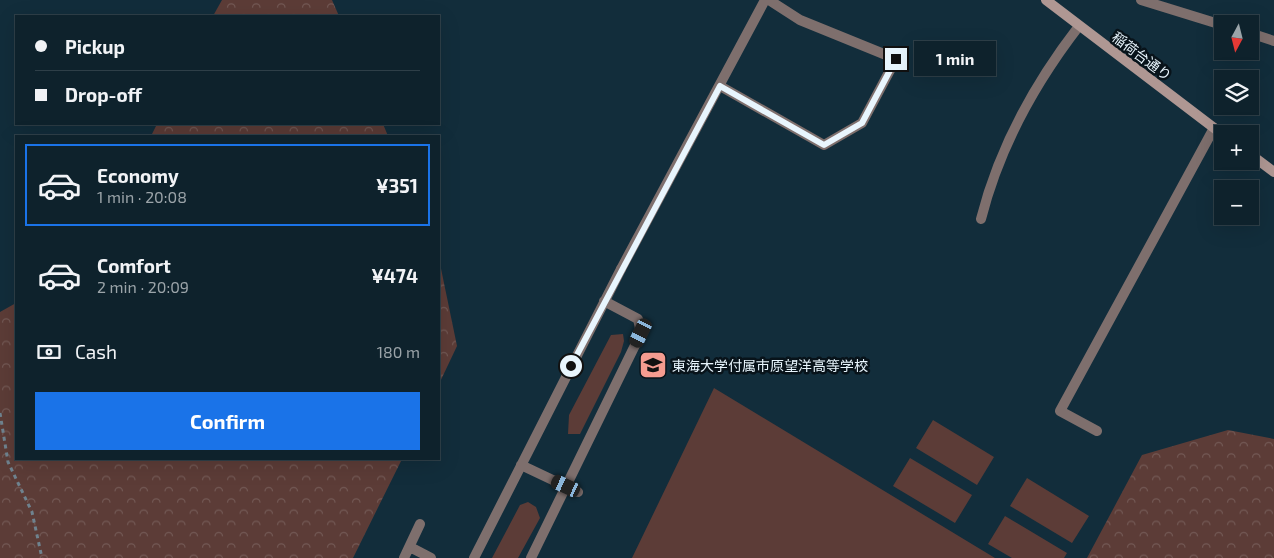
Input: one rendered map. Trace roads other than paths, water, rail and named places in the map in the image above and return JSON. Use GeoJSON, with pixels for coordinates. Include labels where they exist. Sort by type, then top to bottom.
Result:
{"type":"FeatureCollection","features":[{"type":"Feature","properties":{"kind":"street"},"geometry":{"type":"LineString","coordinates":[[474,558],[604,301],[720,86],[764,0]]}},
{"type":"Feature","properties":{"kind":"street"},"geometry":{"type":"LineString","coordinates":[[720,86],[824,145],[862,123],[896,59],[800,20],[769,0]]}},
{"type":"Feature","properties":{"kind":"street","name":"稲荷台通り"},"geometry":{"type":"LineString","coordinates":[[1046,0],[1214,128]]}},
{"type":"Feature","properties":{"kind":"street"},"geometry":{"type":"LineString","coordinates":[[1141,0],[1214,23]]}},
{"type":"Feature","properties":{"kind":"street"},"geometry":{"type":"LineString","coordinates":[[980,219],[986,198],[1022,111],[1050,62],[1079,26]]}},
{"type":"Feature","properties":{"kind":"street"},"geometry":{"type":"LineString","coordinates":[[1259,36],[1274,40]]}},
{"type":"Feature","properties":{"kind":"street"},"geometry":{"type":"LineString","coordinates":[[1097,431],[1060,411],[1214,138]]}},
{"type":"Feature","properties":{"kind":"street"},"geometry":{"type":"LineString","coordinates":[[1259,161],[1274,172]]}},
{"type":"Feature","properties":{"kind":"street"},"geometry":{"type":"LineString","coordinates":[[531,558],[641,333],[638,319],[604,301]]}},
{"type":"Feature","properties":{"kind":"street"},"geometry":{"type":"LineString","coordinates":[[521,465],[578,492]]}},
{"type":"Feature","properties":{"kind":"street"},"geometry":{"type":"LineString","coordinates":[[404,558],[420,524]]}},
{"type":"Feature","properties":{"kind":"street"},"geometry":{"type":"LineString","coordinates":[[410,547],[430,558]]}},
{"type":"Feature","properties":{"kind":"place","name":"東海大学付属市原望洋高等学校"},"geometry":{"type":"Point","coordinates":[653,365]}}]}
